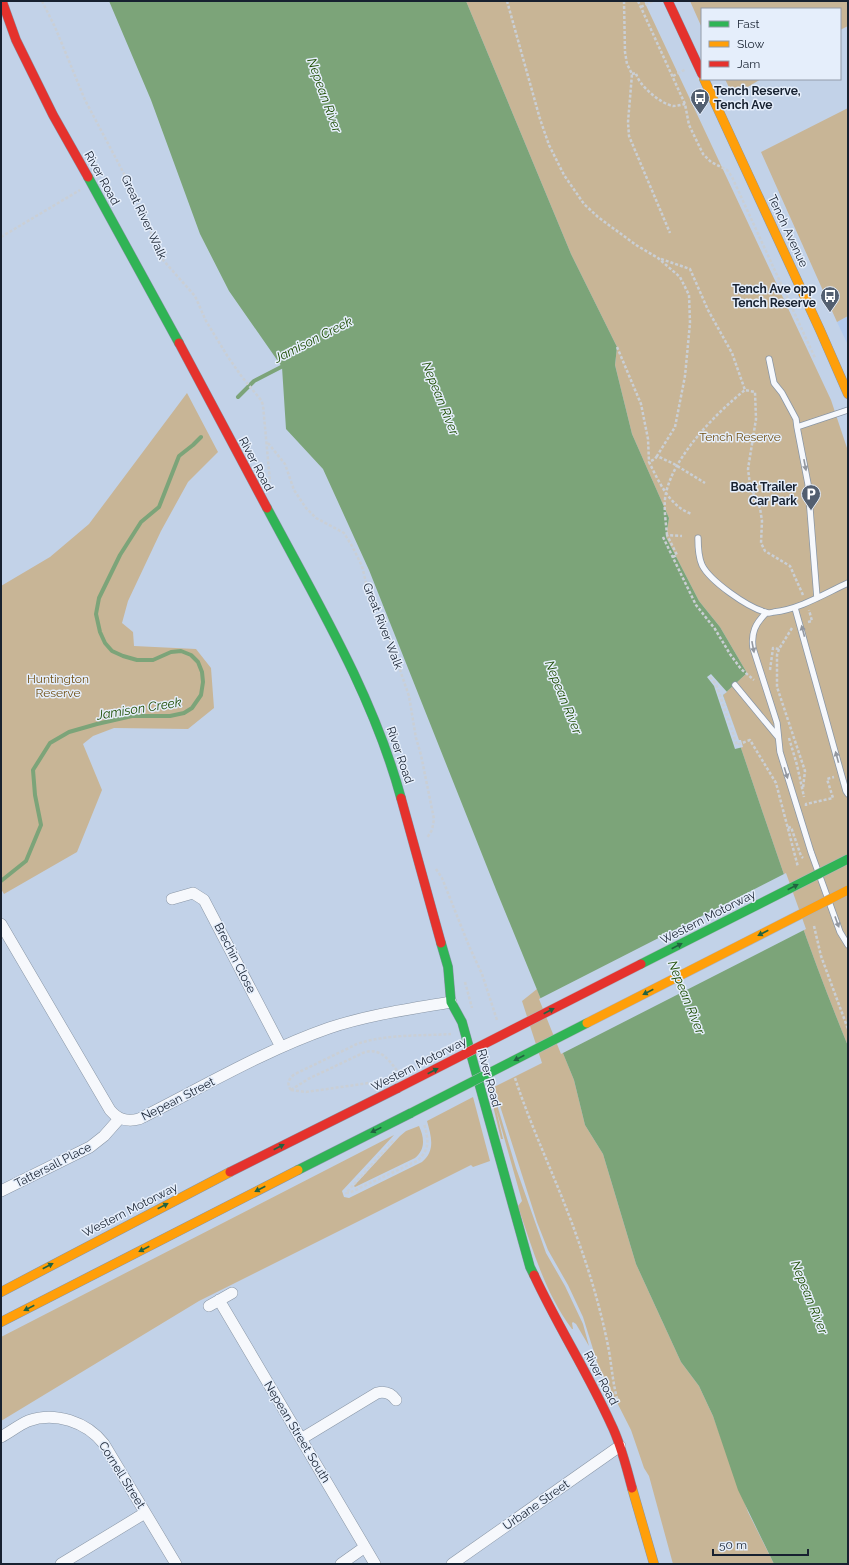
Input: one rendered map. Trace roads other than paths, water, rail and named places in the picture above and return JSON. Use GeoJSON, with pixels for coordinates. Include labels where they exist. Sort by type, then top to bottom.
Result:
{"type":"FeatureCollection","features":[{"type":"Feature","properties":{"kind":"main road","name":"River Road"},"geometry":{"type":"LineString","coordinates":[[2,1],[16,40],[33,77],[142,274],[356,677],[386,748],[448,968],[451,1002],[462,1022],[530,1267],[545,1299],[603,1405],[620,1446],[654,1564]]}},
{"type":"Feature","properties":{"kind":"main road"},"geometry":{"type":"LineString","coordinates":[[668,1],[701,72]]}},
{"type":"Feature","properties":{"kind":"main road","name":"Tench Avenue"},"geometry":{"type":"LineString","coordinates":[[704,80],[848,394]]}},
{"type":"Feature","properties":{"kind":"main road","name":"Western Motorway"},"geometry":{"type":"LineString","coordinates":[[1,1292],[224,1175],[848,859]]}},
{"type":"Feature","properties":{"kind":"main road"},"geometry":{"type":"LineString","coordinates":[[1,1322],[848,890]]}},
{"type":"Feature","properties":{"kind":"street","name":"Brechin Close"},"geometry":{"type":"LineString","coordinates":[[172,899],[193,893],[200,896],[208,905],[281,1047]]}},
{"type":"Feature","properties":{"kind":"street"},"geometry":{"type":"LineString","coordinates":[[1,924],[110,1110],[119,1119]]}},
{"type":"Feature","properties":{"kind":"street","name":"Nepean Street"},"geometry":{"type":"LineString","coordinates":[[119,1119],[128,1121],[139,1119],[281,1047],[330,1028],[381,1014],[451,1002]]}},
{"type":"Feature","properties":{"kind":"street","name":"Tattersall Place"},"geometry":{"type":"LineString","coordinates":[[1,1191],[90,1147],[104,1136],[119,1119]]}},
{"type":"Feature","properties":{"kind":"street"},"geometry":{"type":"LineString","coordinates":[[209,1306],[232,1293]]}},
{"type":"Feature","properties":{"kind":"street","name":"Nepean Street South"},"geometry":{"type":"LineString","coordinates":[[219,1300],[375,1564]]}},
{"type":"Feature","properties":{"kind":"street"},"geometry":{"type":"LineString","coordinates":[[301,1439],[377,1393],[388,1393],[396,1400]]}},
{"type":"Feature","properties":{"kind":"street","name":"Cornell Street"},"geometry":{"type":"LineString","coordinates":[[1,1437],[26,1422],[44,1418],[62,1418],[96,1434],[104,1444],[176,1564]]}},
{"type":"Feature","properties":{"kind":"street","name":"Urbane Street"},"geometry":{"type":"LineString","coordinates":[[452,1564],[620,1446]]}},
{"type":"Feature","properties":{"kind":"street"},"geometry":{"type":"LineString","coordinates":[[61,1564],[146,1513]]}},
{"type":"Feature","properties":{"kind":"street"},"geometry":{"type":"LineString","coordinates":[[341,1564],[365,1547]]}},
{"type":"Feature","properties":{"kind":"lane"},"geometry":{"type":"LineString","coordinates":[[769,359],[774,383],[782,393],[796,419],[808,484],[817,598]]}},
{"type":"Feature","properties":{"kind":"lane"},"geometry":{"type":"LineString","coordinates":[[797,427],[848,410]]}},
{"type":"Feature","properties":{"kind":"lane"},"geometry":{"type":"LineString","coordinates":[[698,538],[698,553],[702,565],[710,577],[729,592],[766,613],[808,605],[817,598],[848,583]]}},
{"type":"Feature","properties":{"kind":"lane"},"geometry":{"type":"LineString","coordinates":[[796,608],[844,786],[848,794]]}},
{"type":"Feature","properties":{"kind":"lane"},"geometry":{"type":"LineString","coordinates":[[766,613],[754,628],[752,637],[753,648],[777,723],[780,752],[811,852],[840,932],[848,945]]}},
{"type":"Feature","properties":{"kind":"lane"},"geometry":{"type":"LineString","coordinates":[[735,685],[778,737]]}},
{"type":"Feature","properties":{"kind":"water","name":"Nepean River"},"geometry":{"type":"Polygon","coordinates":[[[109,1],[466,1],[571,254],[617,347],[615,365],[632,434],[669,518],[666,537],[699,601],[720,627],[747,673],[723,695],[798,915],[848,1046],[848,1564],[774,1564],[738,1490],[713,1416],[699,1386],[681,1362],[636,1264],[603,1154],[585,1125],[574,1080],[497,892],[369,570],[323,469],[286,429],[282,367],[229,291],[200,234],[151,100],[109,1]]]}},
{"type":"Feature","properties":{"kind":"waterway","name":"Jamison Creek"},"geometry":{"type":"LineString","coordinates":[[238,397],[254,381],[285,365]]}},
{"type":"Feature","properties":{"kind":"waterway","name":"Jamison Creek"},"geometry":{"type":"LineString","coordinates":[[1,881],[26,861],[41,825],[35,795],[33,770],[50,743],[69,732],[132,716],[170,716],[184,713],[192,708],[201,695],[203,682],[202,672],[198,662],[191,655],[181,651],[171,652],[153,660],[137,660],[123,656],[112,651],[105,643],[100,632],[96,614],[99,598],[120,555],[141,522],[159,507],[179,456],[201,437]]}},
{"type":"Feature","properties":{"kind":"place","name":"Tench Reserve, Tench Ave"},"geometry":{"type":"Point","coordinates":[700,115]}},
{"type":"Feature","properties":{"kind":"place","name":"Tench Ave opp Tench Reserve"},"geometry":{"type":"Point","coordinates":[830,313]}},
{"type":"Feature","properties":{"kind":"place","name":"Boat Trailer Car Park"},"geometry":{"type":"Point","coordinates":[811,511]}},
{"type":"Feature","properties":{"kind":"park label","name":"Tench Reserve"},"geometry":{"type":"Point","coordinates":[740,437]}},
{"type":"Feature","properties":{"kind":"park label","name":"Huntington Reserve"},"geometry":{"type":"Point","coordinates":[58,686]}}]}
